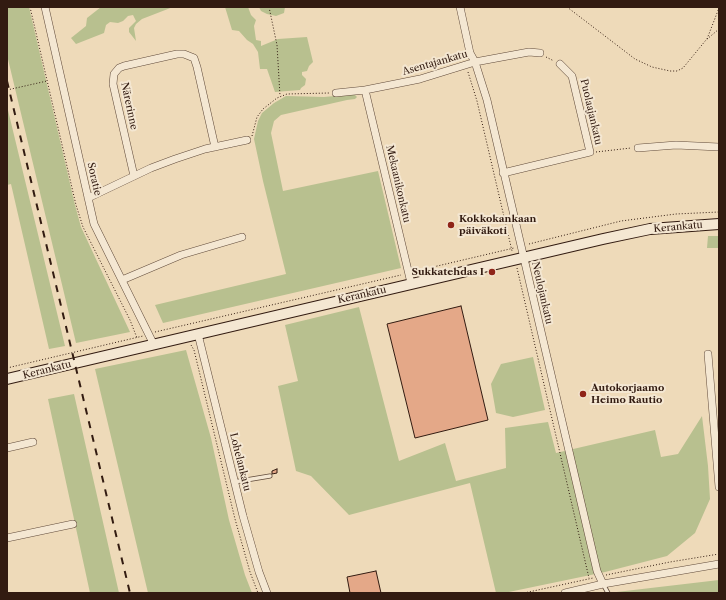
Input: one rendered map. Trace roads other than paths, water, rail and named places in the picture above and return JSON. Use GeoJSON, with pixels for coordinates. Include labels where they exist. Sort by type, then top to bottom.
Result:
{"type":"FeatureCollection","features":[{"type":"Feature","properties":{"kind":"street","name":"Soratie"},"geometry":{"type":"LineString","coordinates":[[45,7],[94,224],[154,345]]}},
{"type":"Feature","properties":{"kind":"street","name":"Neulojankatu"},"geometry":{"type":"LineString","coordinates":[[460,7],[470,53],[475,62],[487,100],[520,247],[519,258],[599,577],[603,584]]}},
{"type":"Feature","properties":{"kind":"street","name":"Asentajankatu"},"geometry":{"type":"LineString","coordinates":[[336,93],[365,90],[420,79],[475,62],[529,52],[540,53]]}},
{"type":"Feature","properties":{"kind":"street","name":"Närerinne"},"geometry":{"type":"LineString","coordinates":[[134,176],[113,84],[114,74],[119,68],[124,66],[177,54],[184,54],[194,58],[216,147]]}},
{"type":"Feature","properties":{"kind":"street","name":"Puolaajankatu"},"geometry":{"type":"LineString","coordinates":[[503,173],[590,152],[572,76],[560,64]]}},
{"type":"Feature","properties":{"kind":"street","name":"Mekaanikonkatu"},"geometry":{"type":"LineString","coordinates":[[365,90],[411,283]]}},
{"type":"Feature","properties":{"kind":"street"},"geometry":{"type":"LineString","coordinates":[[88,198],[134,176],[175,159],[204,149],[247,140]]}},
{"type":"Feature","properties":{"kind":"street"},"geometry":{"type":"LineString","coordinates":[[638,148],[676,145],[719,147]]}},
{"type":"Feature","properties":{"kind":"street","name":"Kerankatu"},"geometry":{"type":"LineString","coordinates":[[7,379],[411,283],[650,229],[719,224]]}},
{"type":"Feature","properties":{"kind":"street"},"geometry":{"type":"LineString","coordinates":[[122,280],[181,255],[242,237]]}},
{"type":"Feature","properties":{"kind":"street","name":"Lohelankatu"},"geometry":{"type":"LineString","coordinates":[[198,334],[234,482],[259,572],[267,593]]}},
{"type":"Feature","properties":{"kind":"street"},"geometry":{"type":"LineString","coordinates":[[708,354],[719,487]]}},
{"type":"Feature","properties":{"kind":"street"},"geometry":{"type":"LineString","coordinates":[[7,448],[33,442]]}},
{"type":"Feature","properties":{"kind":"street"},"geometry":{"type":"LineString","coordinates":[[7,538],[73,524]]}},
{"type":"Feature","properties":{"kind":"street"},"geometry":{"type":"LineString","coordinates":[[565,593],[603,584],[719,564]]}},
{"type":"Feature","properties":{"kind":"lane"},"geometry":{"type":"LineString","coordinates":[[234,482],[270,476]]}},
{"type":"Feature","properties":{"kind":"lane"},"geometry":{"type":"LineString","coordinates":[[603,584],[608,593]]}},
{"type":"Feature","properties":{"kind":"railway"},"geometry":{"type":"LineString","coordinates":[[7,81],[130,593]]}},
{"type":"Feature","properties":{"kind":"place","name":"Kokkokankaan päiväkoti"},"geometry":{"type":"Point","coordinates":[451,225]}},
{"type":"Feature","properties":{"kind":"place","name":"Sukkatehdas I"},"geometry":{"type":"Point","coordinates":[492,272]}},
{"type":"Feature","properties":{"kind":"place","name":"Autokorjaamo Heimo Rautio"},"geometry":{"type":"Point","coordinates":[583,394]}}]}
